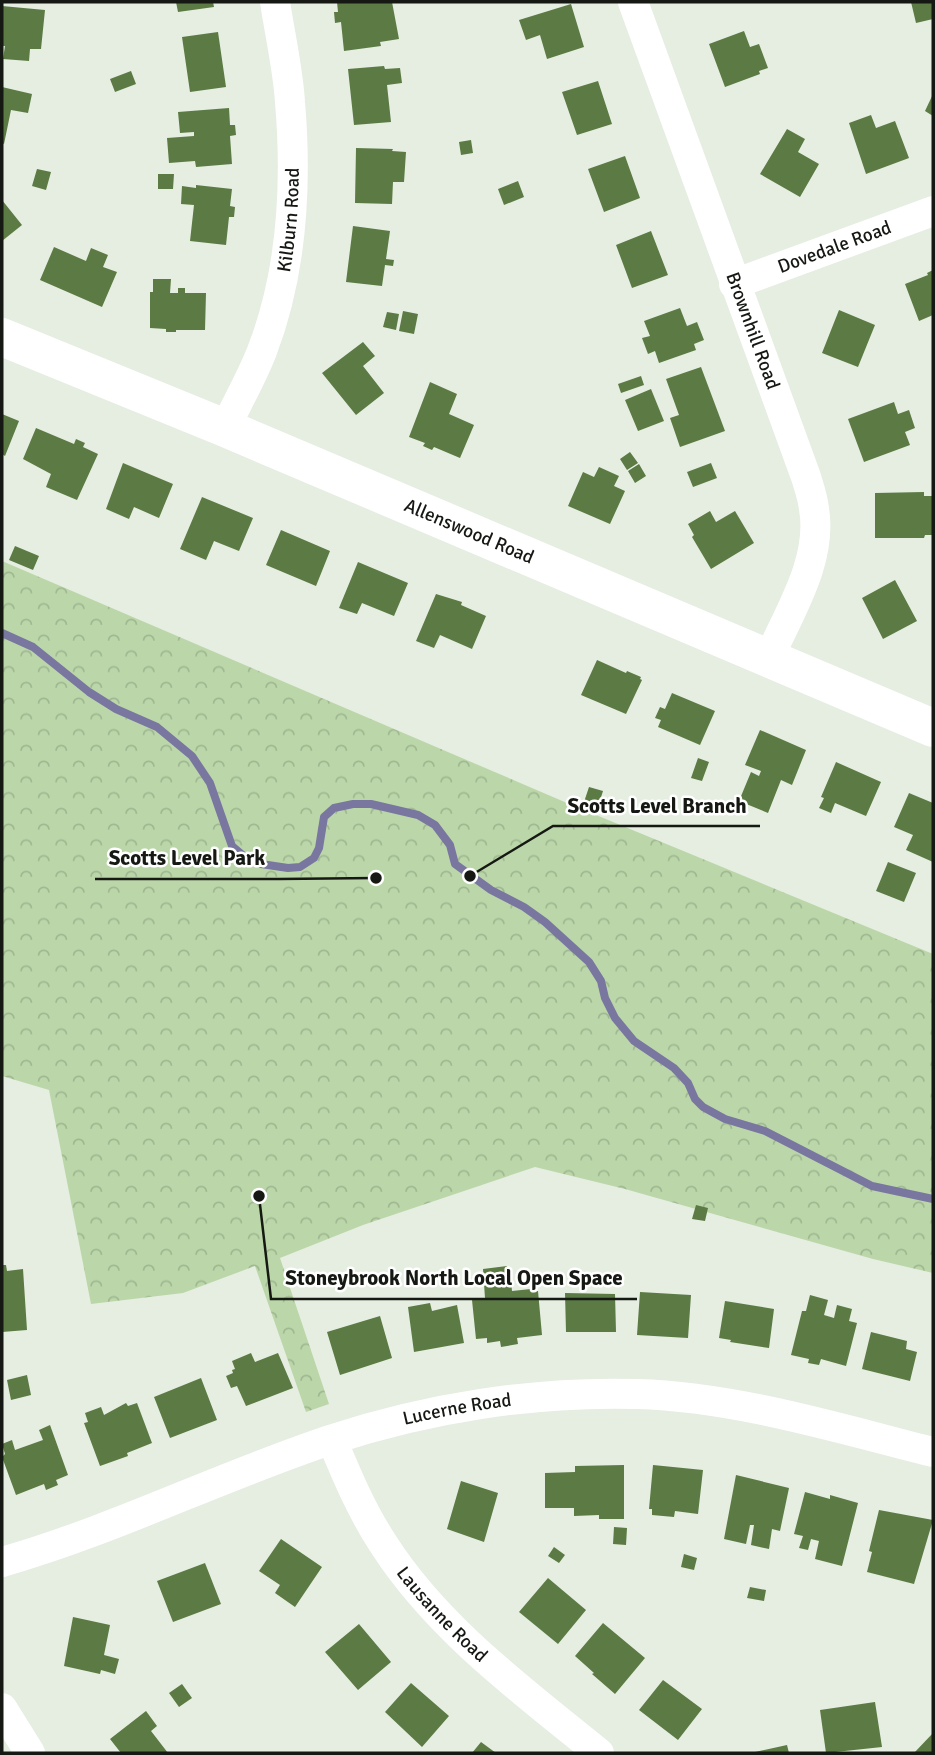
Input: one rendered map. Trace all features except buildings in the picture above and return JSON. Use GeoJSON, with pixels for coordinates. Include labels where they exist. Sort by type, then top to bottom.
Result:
{"type":"FeatureCollection","features":[{"type":"Feature","properties":{"kind":"street","name":"Kilburn Road"},"geometry":{"type":"LineString","coordinates":[[225,428],[262,351],[278,296],[289,238],[293,173],[290,100],[275,2]]}},
{"type":"Feature","properties":{"kind":"street","name":"Brownhill Road"},"geometry":{"type":"LineString","coordinates":[[633,2],[806,477],[815,510],[815,541],[808,570],[768,660]]}},
{"type":"Feature","properties":{"kind":"street","name":"Dovedale Road"},"geometry":{"type":"LineString","coordinates":[[734,284],[933,211]]}},
{"type":"Feature","properties":{"kind":"street","name":"Allenswood Road"},"geometry":{"type":"LineString","coordinates":[[2,337],[225,428],[933,728]]}},
{"type":"Feature","properties":{"kind":"street","name":"Lucerne Road"},"geometry":{"type":"LineString","coordinates":[[2,1562],[103,1527],[332,1440],[428,1414],[507,1401],[569,1395],[639,1394],[717,1403],[802,1420],[933,1452]]}},
{"type":"Feature","properties":{"kind":"street","name":"Lausanne Road"},"geometry":{"type":"LineString","coordinates":[[332,1440],[364,1511],[385,1547],[419,1591],[465,1641],[599,1753]]}},
{"type":"Feature","properties":{"kind":"street"},"geometry":{"type":"LineString","coordinates":[[2,1708],[30,1753]]}},
{"type":"Feature","properties":{"kind":"green space"},"geometry":{"type":"Polygon","coordinates":[[[2,561],[567,803],[933,954],[933,1273],[535,1167],[363,1225],[280,1258],[329,1404],[306,1412],[255,1266],[183,1293],[91,1304],[49,1090],[2,1076],[2,561]]]}},
{"type":"Feature","properties":{"kind":"waterway"},"geometry":{"type":"LineString","coordinates":[[2,633],[33,647],[89,692],[116,709],[157,727],[192,756],[210,783],[232,846],[245,857],[261,864],[300,867],[314,858],[319,848],[324,817],[334,808],[371,804],[418,815],[435,825],[450,845],[455,864],[491,890],[524,907],[545,922],[589,962],[601,981],[605,998],[615,1018],[634,1041],[674,1068],[688,1083],[695,1099],[703,1107],[725,1119],[765,1131],[872,1186],[933,1199]]}},
{"type":"Feature","properties":{"kind":"place","name":"Scotts Level Branch"},"geometry":{"type":"Point","coordinates":[470,876]}},
{"type":"Feature","properties":{"kind":"place","name":"Scotts Level Park"},"geometry":{"type":"Point","coordinates":[376,878]}},
{"type":"Feature","properties":{"kind":"place","name":"Stoneybrook North Local Open Space"},"geometry":{"type":"Point","coordinates":[259,1196]}}]}
